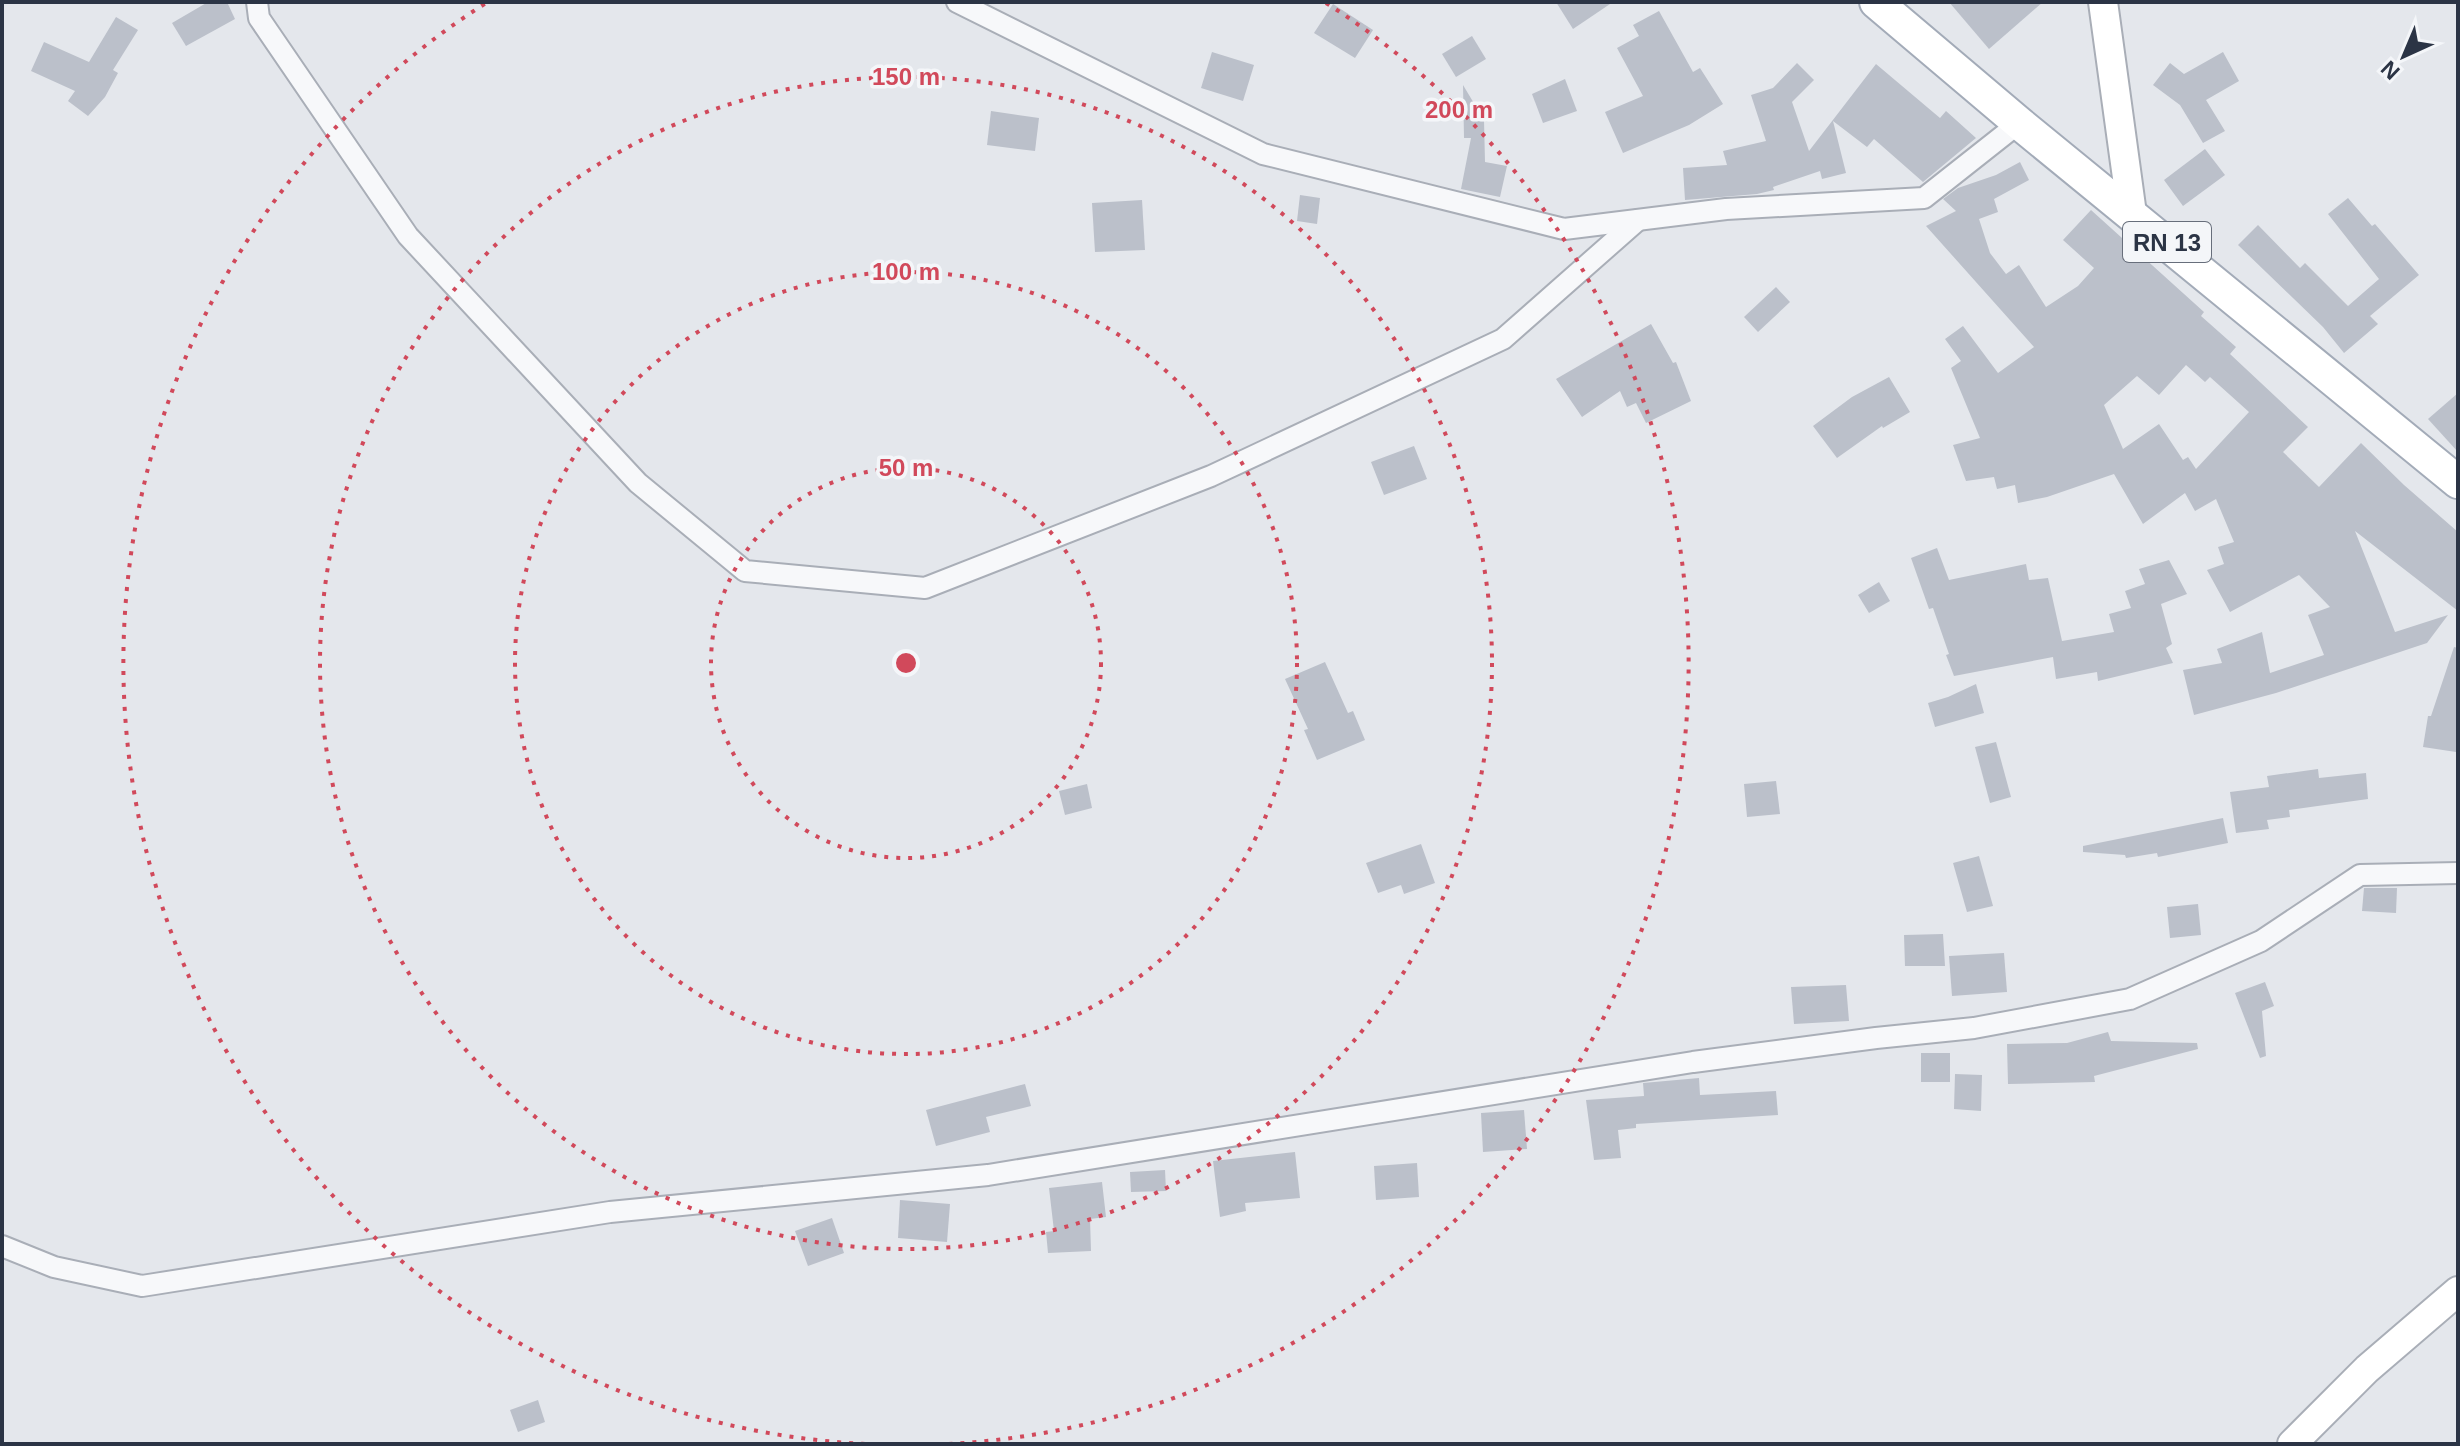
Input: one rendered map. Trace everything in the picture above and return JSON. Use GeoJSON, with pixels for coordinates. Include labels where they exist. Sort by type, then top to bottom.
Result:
{"type":"FeatureCollection","features":[{"type":"Feature","properties":{"kind":"main road","name":"RN 13"},"geometry":{"type":"LineString","coordinates":[[1876,2],[2458,482]]}},
{"type":"Feature","properties":{"kind":"street"},"geometry":{"type":"LineString","coordinates":[[257,2],[259,18],[408,236],[638,483],[745,571],[925,588],[1211,476],[1503,339],[1638,220]]}},
{"type":"Feature","properties":{"kind":"street"},"geometry":{"type":"LineString","coordinates":[[957,2],[1263,154],[1564,229],[1726,209],[1924,198],[2019,123]]}},
{"type":"Feature","properties":{"kind":"street"},"geometry":{"type":"LineString","coordinates":[[2103,2],[2132,214]]}},
{"type":"Feature","properties":{"kind":"street"},"geometry":{"type":"LineString","coordinates":[[2,1246],[54,1267],[142,1286],[610,1212],[988,1175],[1693,1062],[1974,1028],[2130,999],[2261,941],[2360,875],[2458,873]]}},
{"type":"Feature","properties":{"kind":"street"},"geometry":{"type":"LineString","coordinates":[[2292,1444],[2367,1369],[2458,1291]]}},
{"type":"Feature","properties":{"kind":"building"},"geometry":{"type":"Polygon","coordinates":[[[208,2],[227,2],[235,19],[186,46],[172,23],[208,2]]]}},
{"type":"Feature","properties":{"kind":"building"},"geometry":{"type":"Polygon","coordinates":[[[1556,2],[1613,2],[1573,29],[1556,2]]]}},
{"type":"Feature","properties":{"kind":"building"},"geometry":{"type":"Polygon","coordinates":[[[1949,2],[2043,2],[1989,49],[1949,2]]]}},
{"type":"Feature","properties":{"kind":"building"},"geometry":{"type":"Polygon","coordinates":[[[1333,4],[1373,30],[1355,58],[1314,33],[1333,4]]]}},
{"type":"Feature","properties":{"kind":"building"},"geometry":{"type":"Polygon","coordinates":[[[1659,11],[1693,72],[1700,68],[1723,104],[1689,125],[1623,153],[1605,112],[1643,96],[1617,48],[1639,36],[1633,25],[1659,11]]]}},
{"type":"Feature","properties":{"kind":"building"},"geometry":{"type":"Polygon","coordinates":[[[116,17],[138,30],[113,70],[118,73],[105,97],[88,116],[68,101],[75,91],[31,71],[44,42],[89,62],[116,17]]]}},
{"type":"Feature","properties":{"kind":"building"},"geometry":{"type":"Polygon","coordinates":[[[1472,36],[1486,59],[1456,77],[1442,54],[1472,36]]]}},
{"type":"Feature","properties":{"kind":"building"},"geometry":{"type":"Polygon","coordinates":[[[1212,52],[1254,65],[1243,101],[1201,88],[1212,52]]]}},
{"type":"Feature","properties":{"kind":"building"},"geometry":{"type":"Polygon","coordinates":[[[2223,52],[2239,81],[2206,100],[2225,131],[2203,143],[2180,105],[2153,85],[2170,63],[2184,74],[2223,52]]]}},
{"type":"Feature","properties":{"kind":"building"},"geometry":{"type":"Polygon","coordinates":[[[1797,63],[1814,80],[1792,102],[1809,151],[1876,64],[1940,118],[1946,111],[1976,138],[1923,182],[1874,139],[1867,147],[1833,121],[1846,173],[1822,179],[1820,171],[1757,194],[1685,200],[1683,168],[1727,165],[1723,151],[1766,141],[1751,95],[1773,88],[1797,63]]]}},
{"type":"Feature","properties":{"kind":"building"},"geometry":{"type":"Polygon","coordinates":[[[1565,79],[1577,111],[1543,123],[1532,94],[1565,79]]]}},
{"type":"Feature","properties":{"kind":"building"},"geometry":{"type":"Polygon","coordinates":[[[1463,85],[1484,120],[1485,162],[1507,166],[1500,197],[1461,189],[1471,138],[1464,138],[1463,85]]]}},
{"type":"Feature","properties":{"kind":"building"},"geometry":{"type":"Polygon","coordinates":[[[991,111],[1039,118],[1035,151],[987,145],[991,111]]]}},
{"type":"Feature","properties":{"kind":"building"},"geometry":{"type":"Polygon","coordinates":[[[2205,149],[2225,175],[2183,206],[2164,180],[2205,149]]]}},
{"type":"Feature","properties":{"kind":"building"},"geometry":{"type":"Polygon","coordinates":[[[2020,162],[2029,180],[1994,199],[1998,212],[1979,219],[1990,253],[2006,274],[2019,265],[2046,307],[2078,286],[2094,268],[2063,240],[2091,210],[2204,312],[2201,316],[2236,347],[2230,354],[2308,427],[2283,452],[2319,487],[2361,443],[2458,532],[2458,611],[2355,531],[2395,632],[2448,615],[2427,643],[2276,693],[2194,715],[2183,670],[2222,663],[2217,649],[2262,632],[2270,673],[2324,655],[2308,615],[2330,607],[2299,575],[2230,612],[2207,570],[2224,564],[2218,547],[2234,542],[2216,499],[2195,511],[2185,493],[2143,524],[2114,474],[2047,497],[2018,503],[2015,485],[1997,489],[1994,477],[1966,481],[1953,445],[1980,438],[1951,368],[1961,361],[1945,339],[1963,326],[1998,373],[2034,347],[1926,226],[1956,211],[1943,199],[1958,188],[1996,175],[2020,162]],[[2186,365],[2159,395],[2137,376],[2104,405],[2123,449],[2159,424],[2183,460],[2188,457],[2196,469],[2249,412],[2210,377],[2205,382],[2186,365]]]}},
{"type":"Feature","properties":{"kind":"building"},"geometry":{"type":"Polygon","coordinates":[[[1300,195],[1320,198],[1317,224],[1297,221],[1300,195]]]}},
{"type":"Feature","properties":{"kind":"building"},"geometry":{"type":"Polygon","coordinates":[[[2348,198],[2419,275],[2370,316],[2378,324],[2344,353],[2323,327],[2238,245],[2258,225],[2300,268],[2305,263],[2348,306],[2379,279],[2328,214],[2348,198]]]}},
{"type":"Feature","properties":{"kind":"building"},"geometry":{"type":"Polygon","coordinates":[[[1142,200],[1145,250],[1095,252],[1092,203],[1142,200]]]}},
{"type":"Feature","properties":{"kind":"building"},"geometry":{"type":"Polygon","coordinates":[[[1776,287],[1790,302],[1758,332],[1744,317],[1776,287]]]}},
{"type":"Feature","properties":{"kind":"building"},"geometry":{"type":"Polygon","coordinates":[[[1651,324],[1673,363],[1676,362],[1691,401],[1646,423],[1636,403],[1627,407],[1620,391],[1582,417],[1556,379],[1651,324]]]}},
{"type":"Feature","properties":{"kind":"building"},"geometry":{"type":"Polygon","coordinates":[[[1889,377],[1910,412],[1882,426],[1837,458],[1813,426],[1852,397],[1889,377]]]}},
{"type":"Feature","properties":{"kind":"building"},"geometry":{"type":"Polygon","coordinates":[[[2458,393],[2458,452],[2428,419],[2458,393]]]}},
{"type":"Feature","properties":{"kind":"building"},"geometry":{"type":"Polygon","coordinates":[[[1414,446],[1427,479],[1384,495],[1371,462],[1414,446]]]}},
{"type":"Feature","properties":{"kind":"building"},"geometry":{"type":"Polygon","coordinates":[[[1937,548],[1949,580],[2026,564],[2029,580],[2048,578],[2062,641],[2114,632],[2109,614],[2131,608],[2125,591],[2145,584],[2139,569],[2169,560],[2187,594],[2161,604],[2172,644],[2166,648],[2173,663],[2098,681],[2097,672],[2056,679],[2053,657],[1954,676],[1933,608],[1929,609],[1911,558],[1937,548]]]}},
{"type":"Feature","properties":{"kind":"building"},"geometry":{"type":"Polygon","coordinates":[[[1879,582],[1890,601],[1869,613],[1858,595],[1879,582]]]}},
{"type":"Feature","properties":{"kind":"building"},"geometry":{"type":"Polygon","coordinates":[[[2454,647],[2458,648],[2456,752],[2423,747],[2428,716],[2431,716],[2454,647]]]}},
{"type":"Feature","properties":{"kind":"building"},"geometry":{"type":"Polygon","coordinates":[[[1325,662],[1348,713],[1353,711],[1365,740],[1317,760],[1304,730],[1308,729],[1285,679],[1325,662]]]}},
{"type":"Feature","properties":{"kind":"building"},"geometry":{"type":"Polygon","coordinates":[[[1976,684],[1984,713],[1935,727],[1928,703],[1976,684]]]}},
{"type":"Feature","properties":{"kind":"building"},"geometry":{"type":"Polygon","coordinates":[[[1996,742],[2011,797],[1990,803],[1975,747],[1996,742]]]}},
{"type":"Feature","properties":{"kind":"building"},"geometry":{"type":"Polygon","coordinates":[[[2318,769],[2319,778],[2366,773],[2368,799],[2289,810],[2290,817],[2267,820],[2269,829],[2236,833],[2230,792],[2269,787],[2267,776],[2318,769]]]}},
{"type":"Feature","properties":{"kind":"building"},"geometry":{"type":"Polygon","coordinates":[[[1776,781],[1780,814],[1747,817],[1744,784],[1776,781]]]}},
{"type":"Feature","properties":{"kind":"building"},"geometry":{"type":"Polygon","coordinates":[[[1087,784],[1092,808],[1065,815],[1059,791],[1087,784]]]}},
{"type":"Feature","properties":{"kind":"building"},"geometry":{"type":"Polygon","coordinates":[[[2223,818],[2228,843],[2158,857],[2157,853],[2126,858],[2125,855],[2083,852],[2083,846],[2223,818]]]}},
{"type":"Feature","properties":{"kind":"building"},"geometry":{"type":"Polygon","coordinates":[[[1421,844],[1435,883],[1404,894],[1401,885],[1378,893],[1366,863],[1421,844]]]}},
{"type":"Feature","properties":{"kind":"building"},"geometry":{"type":"Polygon","coordinates":[[[1979,856],[1993,906],[1967,912],[1953,863],[1979,856]]]}},
{"type":"Feature","properties":{"kind":"building"},"geometry":{"type":"Polygon","coordinates":[[[2364,888],[2397,888],[2396,913],[2362,911],[2364,888]]]}},
{"type":"Feature","properties":{"kind":"building"},"geometry":{"type":"Polygon","coordinates":[[[2198,904],[2201,935],[2170,938],[2167,907],[2198,904]]]}},
{"type":"Feature","properties":{"kind":"building"},"geometry":{"type":"Polygon","coordinates":[[[1943,934],[1945,966],[1905,966],[1904,935],[1943,934]]]}},
{"type":"Feature","properties":{"kind":"building"},"geometry":{"type":"Polygon","coordinates":[[[2004,953],[2007,992],[1952,996],[1949,956],[2004,953]]]}},
{"type":"Feature","properties":{"kind":"building"},"geometry":{"type":"Polygon","coordinates":[[[2265,982],[2274,1006],[2262,1011],[2266,1056],[2260,1058],[2235,993],[2265,982]]]}},
{"type":"Feature","properties":{"kind":"building"},"geometry":{"type":"Polygon","coordinates":[[[1846,985],[1849,1021],[1794,1024],[1791,987],[1846,985]]]}},
{"type":"Feature","properties":{"kind":"building"},"geometry":{"type":"Polygon","coordinates":[[[2108,1032],[2111,1041],[2197,1043],[2198,1049],[2094,1076],[2095,1082],[2008,1084],[2007,1044],[2067,1043],[2108,1032]]]}},
{"type":"Feature","properties":{"kind":"building"},"geometry":{"type":"Polygon","coordinates":[[[1921,1053],[1950,1053],[1950,1082],[1921,1082],[1921,1053]]]}},
{"type":"Feature","properties":{"kind":"building"},"geometry":{"type":"Polygon","coordinates":[[[1955,1074],[1982,1075],[1981,1111],[1954,1109],[1955,1074]]]}},
{"type":"Feature","properties":{"kind":"building"},"geometry":{"type":"Polygon","coordinates":[[[1699,1078],[1700,1095],[1776,1091],[1778,1115],[1636,1124],[1636,1128],[1618,1130],[1621,1158],[1594,1160],[1586,1100],[1644,1096],[1643,1083],[1699,1078]]]}},
{"type":"Feature","properties":{"kind":"building"},"geometry":{"type":"Polygon","coordinates":[[[1025,1084],[1031,1106],[986,1117],[990,1132],[936,1146],[926,1110],[1025,1084]]]}},
{"type":"Feature","properties":{"kind":"building"},"geometry":{"type":"Polygon","coordinates":[[[1524,1110],[1527,1149],[1483,1152],[1481,1113],[1524,1110]]]}},
{"type":"Feature","properties":{"kind":"building"},"geometry":{"type":"Polygon","coordinates":[[[1295,1152],[1300,1198],[1245,1203],[1246,1211],[1220,1217],[1213,1161],[1295,1152]]]}},
{"type":"Feature","properties":{"kind":"building"},"geometry":{"type":"Polygon","coordinates":[[[1417,1163],[1419,1197],[1376,1200],[1374,1166],[1417,1163]]]}},
{"type":"Feature","properties":{"kind":"building"},"geometry":{"type":"Polygon","coordinates":[[[1165,1170],[1166,1191],[1131,1192],[1130,1172],[1165,1170]]]}},
{"type":"Feature","properties":{"kind":"building"},"geometry":{"type":"Polygon","coordinates":[[[1102,1182],[1106,1217],[1090,1219],[1091,1251],[1048,1253],[1046,1232],[1054,1231],[1049,1188],[1102,1182]]]}},
{"type":"Feature","properties":{"kind":"building"},"geometry":{"type":"Polygon","coordinates":[[[900,1200],[950,1204],[947,1242],[898,1238],[900,1200]]]}},
{"type":"Feature","properties":{"kind":"building"},"geometry":{"type":"Polygon","coordinates":[[[832,1218],[844,1253],[808,1266],[795,1231],[832,1218]]]}},
{"type":"Feature","properties":{"kind":"building"},"geometry":{"type":"Polygon","coordinates":[[[538,1400],[545,1422],[518,1432],[510,1410],[538,1400]]]}}]}
